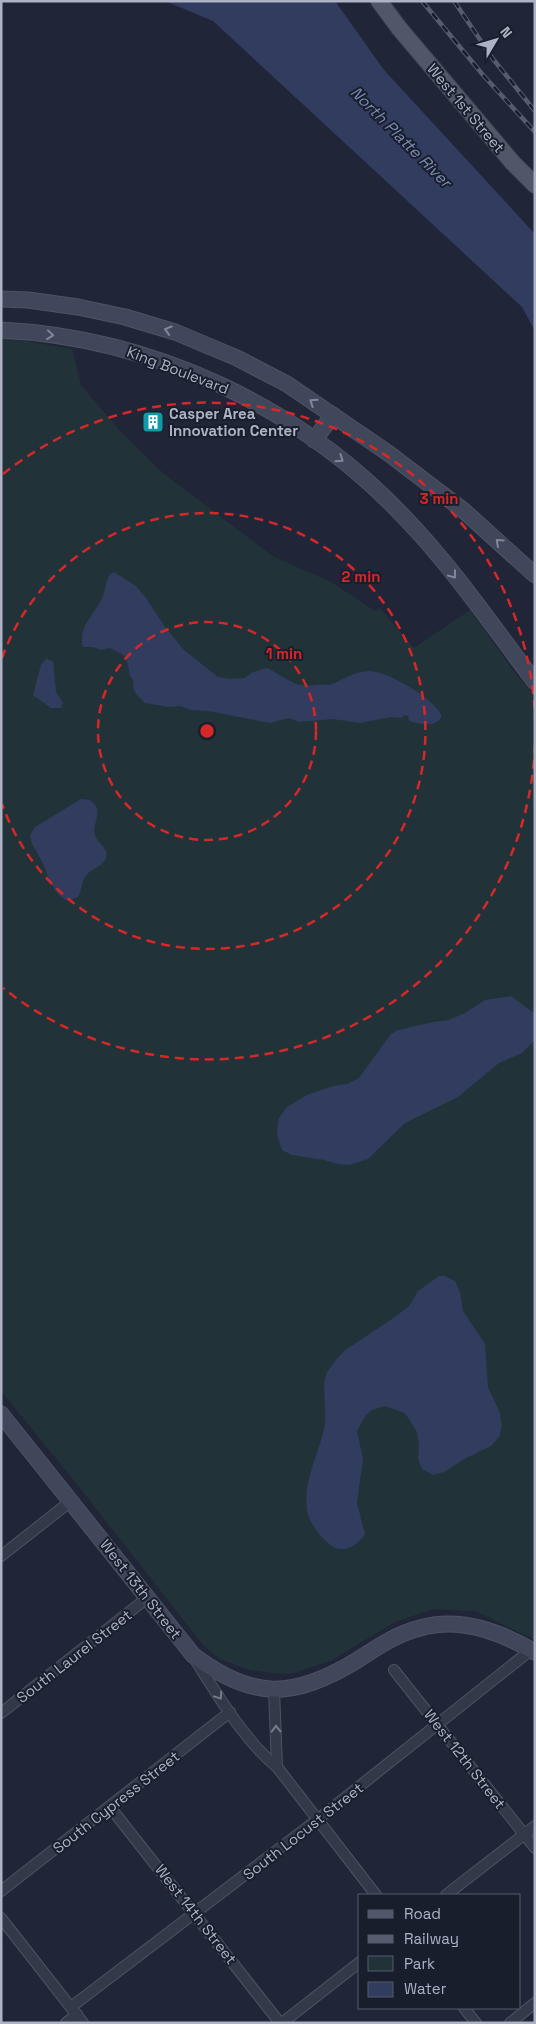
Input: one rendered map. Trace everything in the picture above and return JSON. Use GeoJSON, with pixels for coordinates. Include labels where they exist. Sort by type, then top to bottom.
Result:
{"type":"FeatureCollection","features":[{"type":"Feature","properties":{"kind":"main road","name":"West 1st Street"},"geometry":{"type":"LineString","coordinates":[[379,1],[399,28],[513,163],[535,185]]}},
{"type":"Feature","properties":{"kind":"street","name":"King Boulevard"},"geometry":{"type":"LineString","coordinates":[[1,299],[28,300],[78,307],[125,317],[175,332],[237,358],[287,384],[388,453],[463,510],[535,575]]}},
{"type":"Feature","properties":{"kind":"street","name":"King Boulevard"},"geometry":{"type":"LineString","coordinates":[[1,330],[60,336],[101,343],[163,361],[204,377],[286,420],[346,462],[407,519],[444,562],[535,682]]}},
{"type":"Feature","properties":{"kind":"street"},"geometry":{"type":"LineString","coordinates":[[314,440],[333,415]]}},
{"type":"Feature","properties":{"kind":"street","name":"West 13th Street"},"geometry":{"type":"LineString","coordinates":[[1,1414],[193,1655],[230,1712],[264,1757],[277,1767],[375,1894]]}},
{"type":"Feature","properties":{"kind":"street"},"geometry":{"type":"LineString","coordinates":[[1,1556],[71,1501]]}},
{"type":"Feature","properties":{"kind":"street","name":"South Laurel Street"},"geometry":{"type":"LineString","coordinates":[[1,1713],[147,1598]]}},
{"type":"Feature","properties":{"kind":"street"},"geometry":{"type":"LineString","coordinates":[[193,1655],[210,1668],[235,1681],[274,1690],[302,1686],[327,1678],[396,1636],[421,1627],[449,1624],[477,1626],[502,1634],[533,1651]]}},
{"type":"Feature","properties":{"kind":"street","name":"South Locust Street"},"geometry":{"type":"LineString","coordinates":[[66,2023],[196,1914],[533,1651]]}},
{"type":"Feature","properties":{"kind":"street","name":"West 12th Street"},"geometry":{"type":"LineString","coordinates":[[394,1670],[535,1848]]}},
{"type":"Feature","properties":{"kind":"street"},"geometry":{"type":"LineString","coordinates":[[274,1690],[277,1767]]}},
{"type":"Feature","properties":{"kind":"street","name":"South Cypress Street"},"geometry":{"type":"LineString","coordinates":[[1,1891],[230,1712]]}},
{"type":"Feature","properties":{"kind":"street","name":"West 14th Street"},"geometry":{"type":"LineString","coordinates":[[110,1807],[281,2023]]}},
{"type":"Feature","properties":{"kind":"street"},"geometry":{"type":"LineString","coordinates":[[447,1894],[535,1826]]}},
{"type":"Feature","properties":{"kind":"street"},"geometry":{"type":"LineString","coordinates":[[2,1919],[77,2015]]}},
{"type":"Feature","properties":{"kind":"street"},"geometry":{"type":"LineString","coordinates":[[281,2023],[358,1964]]}},
{"type":"Feature","properties":{"kind":"street"},"geometry":{"type":"LineString","coordinates":[[510,2023],[535,2003]]}},
{"type":"Feature","properties":{"kind":"street"},"geometry":{"type":"LineString","coordinates":[[465,2009],[476,2023]]}},
{"type":"Feature","properties":{"kind":"green space"},"geometry":{"type":"Polygon","coordinates":[[[1,337],[72,349],[81,385],[120,431],[164,474],[274,557],[331,582],[375,611],[380,608],[414,648],[470,610],[515,673],[535,696],[535,1640],[476,1611],[433,1609],[395,1622],[332,1660],[295,1673],[281,1674],[249,1670],[220,1659],[204,1646],[77,1484],[1,1391],[1,337]]]}},
{"type":"Feature","properties":{"kind":"water","name":"North Platte River"},"geometry":{"type":"Polygon","coordinates":[[[165,1],[335,1],[384,70],[535,234],[535,331],[522,307],[213,21],[165,1]]]}},
{"type":"Feature","properties":{"kind":"water"},"geometry":{"type":"Polygon","coordinates":[[[114,572],[136,586],[184,650],[218,677],[230,679],[245,678],[253,672],[267,668],[297,684],[330,685],[358,673],[376,672],[387,675],[410,687],[431,702],[442,717],[431,724],[409,721],[408,716],[405,715],[401,718],[391,717],[360,723],[333,719],[299,722],[289,718],[270,723],[208,711],[191,710],[180,706],[169,707],[145,703],[133,688],[134,682],[123,655],[110,648],[102,650],[93,647],[83,647],[82,635],[85,626],[101,601],[109,576],[114,572]]]}},
{"type":"Feature","properties":{"kind":"water"},"geometry":{"type":"Polygon","coordinates":[[[46,659],[53,661],[56,692],[63,703],[61,708],[51,708],[33,695],[41,665],[46,659]]]}},
{"type":"Feature","properties":{"kind":"water"},"geometry":{"type":"Polygon","coordinates":[[[81,799],[90,800],[95,804],[98,813],[94,830],[95,835],[107,855],[102,863],[84,878],[78,897],[69,901],[58,894],[51,884],[30,835],[35,827],[81,799]]]}},
{"type":"Feature","properties":{"kind":"water"},"geometry":{"type":"Polygon","coordinates":[[[511,996],[535,1014],[534,1041],[522,1053],[499,1063],[458,1097],[405,1123],[368,1159],[349,1165],[337,1164],[292,1155],[282,1150],[277,1135],[278,1123],[279,1118],[287,1107],[307,1095],[333,1086],[347,1084],[359,1078],[391,1034],[398,1030],[449,1020],[465,1013],[485,1000],[511,996]]]}},
{"type":"Feature","properties":{"kind":"water"},"geometry":{"type":"Polygon","coordinates":[[[439,1276],[445,1276],[455,1281],[460,1292],[463,1311],[485,1344],[488,1387],[500,1413],[502,1427],[499,1437],[491,1446],[466,1458],[444,1472],[433,1475],[422,1469],[418,1458],[417,1432],[405,1413],[385,1406],[372,1410],[366,1415],[357,1431],[363,1459],[357,1503],[365,1534],[351,1547],[344,1549],[335,1548],[314,1527],[308,1515],[306,1499],[309,1478],[325,1423],[324,1385],[326,1376],[344,1351],[409,1306],[418,1291],[439,1276]]]}},
{"type":"Feature","properties":{"kind":"railway"},"geometry":{"type":"LineString","coordinates":[[422,1],[483,75],[535,132]]}},
{"type":"Feature","properties":{"kind":"railway"},"geometry":{"type":"LineString","coordinates":[[454,1],[493,59],[535,111]]}},
{"type":"Feature","properties":{"kind":"place","name":"Casper Area Innovation Center"},"geometry":{"type":"Point","coordinates":[153,422]}}]}
